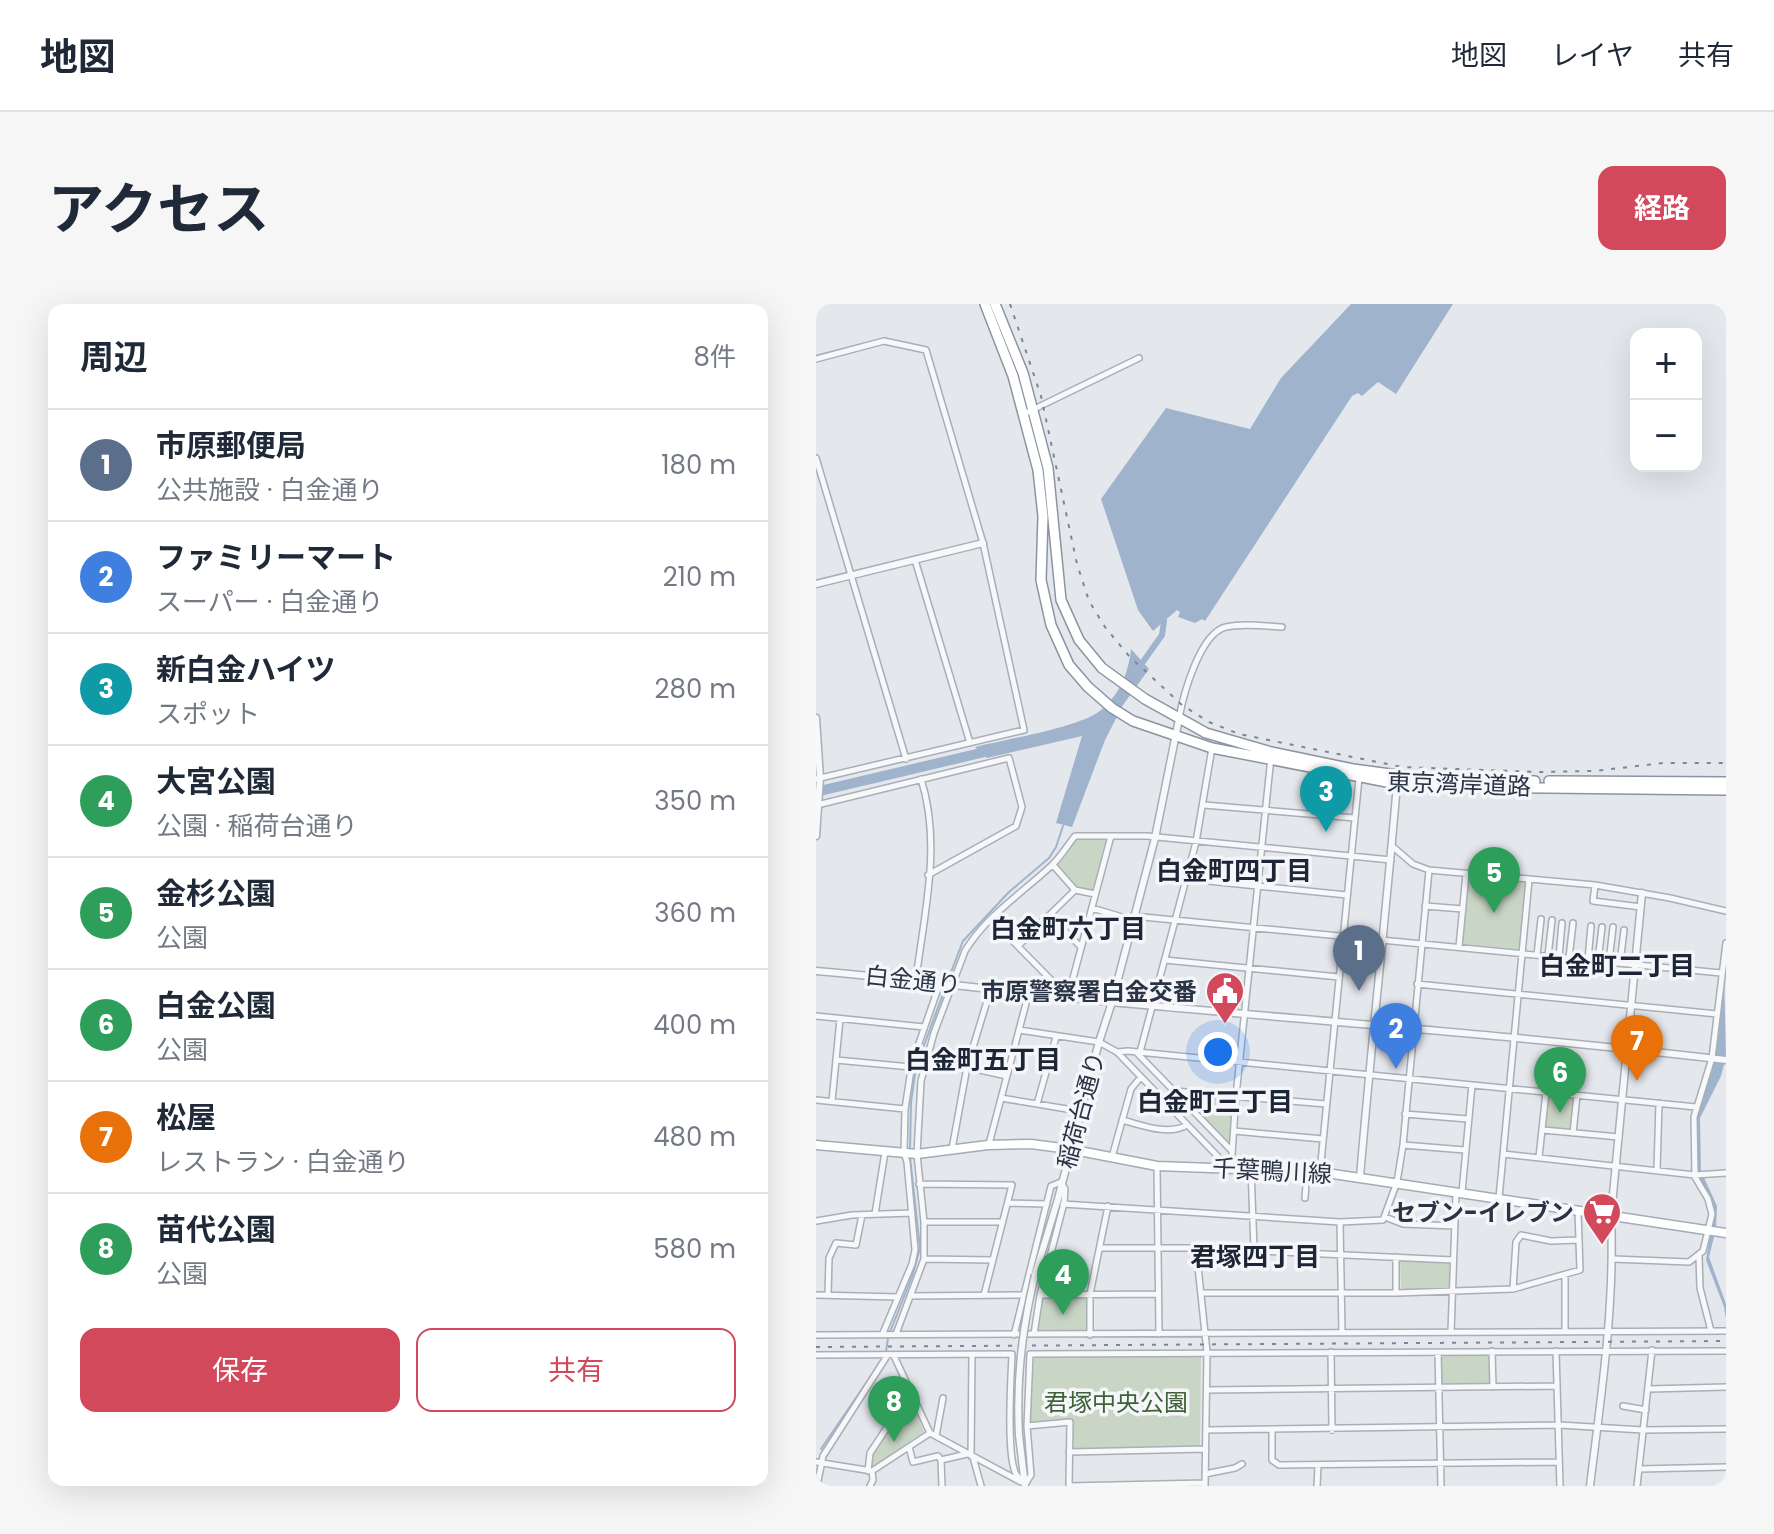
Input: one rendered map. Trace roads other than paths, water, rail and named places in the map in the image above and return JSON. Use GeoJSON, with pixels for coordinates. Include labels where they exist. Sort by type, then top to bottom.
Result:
{"type":"FeatureCollection","features":[{"type":"Feature","properties":{"kind":"highway","name":"東京湾岸道路"},"geometry":{"type":"LineString","coordinates":[[985,304],[1048,468],[1059,590],[1064,611],[1086,650],[1114,678],[1149,701],[1215,737],[1271,757],[1397,784],[1726,790]]}},
{"type":"Feature","properties":{"kind":"highway","name":"東京湾岸道路"},"geometry":{"type":"LineString","coordinates":[[995,304],[1023,373],[1042,491],[1041,580],[1048,613],[1064,656],[1075,673],[1099,698],[1133,721],[1212,748],[1439,779],[1726,782]]}},
{"type":"Feature","properties":{"kind":"main road","name":"千葉鴨川線"},"geometry":{"type":"LineString","coordinates":[[816,1145],[917,1154],[988,1145],[1031,1144],[1157,1166],[1307,1171],[1360,1177],[1715,1232]]}},
{"type":"Feature","properties":{"kind":"street"},"geometry":{"type":"LineString","coordinates":[[816,359],[884,341],[926,350],[983,543],[1024,730],[818,779]]}},
{"type":"Feature","properties":{"kind":"street"},"geometry":{"type":"LineString","coordinates":[[1029,412],[1139,358]]}},
{"type":"Feature","properties":{"kind":"street"},"geometry":{"type":"LineString","coordinates":[[816,458],[906,759]]}},
{"type":"Feature","properties":{"kind":"street"},"geometry":{"type":"LineString","coordinates":[[816,584],[983,543]]}},
{"type":"Feature","properties":{"kind":"street"},"geometry":{"type":"LineString","coordinates":[[915,560],[970,743]]}},
{"type":"Feature","properties":{"kind":"street"},"geometry":{"type":"LineString","coordinates":[[1179,719],[1202,650],[1217,631],[1228,626],[1282,627]]}},
{"type":"Feature","properties":{"kind":"street"},"geometry":{"type":"LineString","coordinates":[[816,718],[816,836]]}},
{"type":"Feature","properties":{"kind":"street","name":"稲荷台通り"},"geometry":{"type":"LineString","coordinates":[[1025,1485],[1019,1435],[1023,1330],[1079,1111],[1112,1002],[1155,838],[1179,719]]}},
{"type":"Feature","properties":{"kind":"street"},"geometry":{"type":"LineString","coordinates":[[1138,1052],[1188,879],[1204,805],[1212,748]]}},
{"type":"Feature","properties":{"kind":"street"},"geometry":{"type":"LineString","coordinates":[[1229,1167],[1271,757]]}},
{"type":"Feature","properties":{"kind":"street"},"geometry":{"type":"LineString","coordinates":[[817,805],[1009,758],[1022,807],[1016,826],[928,875]]}},
{"type":"Feature","properties":{"kind":"street"},"geometry":{"type":"LineString","coordinates":[[1320,1172],[1359,778]]}},
{"type":"Feature","properties":{"kind":"street"},"geometry":{"type":"LineString","coordinates":[[916,979],[932,843],[931,823],[921,779]]}},
{"type":"Feature","properties":{"kind":"street"},"geometry":{"type":"LineString","coordinates":[[1360,1177],[1397,784]]}},
{"type":"Feature","properties":{"kind":"street"},"geometry":{"type":"LineString","coordinates":[[1204,805],[1355,818]]}},
{"type":"Feature","properties":{"kind":"street"},"geometry":{"type":"LineString","coordinates":[[896,1334],[924,1259],[924,1222],[917,1154],[918,1103],[926,1058],[965,951],[991,919],[1053,865],[1075,836],[1155,838],[1391,860]]}},
{"type":"Feature","properties":{"kind":"street"},"geometry":{"type":"LineString","coordinates":[[1068,997],[1111,836]]}},
{"type":"Feature","properties":{"kind":"street"},"geometry":{"type":"LineString","coordinates":[[1392,846],[1413,864],[1429,870],[1595,885],[1726,911]]}},
{"type":"Feature","properties":{"kind":"street"},"geometry":{"type":"LineString","coordinates":[[1053,865],[1075,890],[1095,894]]}},
{"type":"Feature","properties":{"kind":"street"},"geometry":{"type":"LineString","coordinates":[[1385,1217],[1397,1182],[1403,1145],[1429,870]]}},
{"type":"Feature","properties":{"kind":"street"},"geometry":{"type":"LineString","coordinates":[[1459,947],[1466,874]]}},
{"type":"Feature","properties":{"kind":"street"},"geometry":{"type":"LineString","coordinates":[[1188,879],[1347,895]]}},
{"type":"Feature","properties":{"kind":"street"},"geometry":{"type":"LineString","coordinates":[[1499,1198],[1529,880]]}},
{"type":"Feature","properties":{"kind":"street"},"geometry":{"type":"LineString","coordinates":[[1595,885],[1593,901],[1641,907]]}},
{"type":"Feature","properties":{"kind":"street"},"geometry":{"type":"LineString","coordinates":[[1018,946],[1075,890]]}},
{"type":"Feature","properties":{"kind":"street"},"geometry":{"type":"LineString","coordinates":[[1590,1486],[1607,1331],[1613,1259],[1611,1215],[1642,893]]}},
{"type":"Feature","properties":{"kind":"street"},"geometry":{"type":"LineString","coordinates":[[1425,906],[1463,909]]}},
{"type":"Feature","properties":{"kind":"street"},"geometry":{"type":"LineString","coordinates":[[1092,908],[1132,918],[1253,926],[1721,973]]}},
{"type":"Feature","properties":{"kind":"street"},"geometry":{"type":"LineString","coordinates":[[1049,916],[1080,946]]}},
{"type":"Feature","properties":{"kind":"street"},"geometry":{"type":"LineString","coordinates":[[991,919],[1068,997]]}},
{"type":"Feature","properties":{"kind":"street"},"geometry":{"type":"LineString","coordinates":[[1537,955],[1541,919]]}},
{"type":"Feature","properties":{"kind":"street"},"geometry":{"type":"LineString","coordinates":[[1548,956],[1552,920]]}},
{"type":"Feature","properties":{"kind":"street"},"geometry":{"type":"LineString","coordinates":[[1559,957],[1562,923]]}},
{"type":"Feature","properties":{"kind":"street"},"geometry":{"type":"LineString","coordinates":[[1569,958],[1573,923]]}},
{"type":"Feature","properties":{"kind":"street"},"geometry":{"type":"LineString","coordinates":[[1588,960],[1591,926]]}},
{"type":"Feature","properties":{"kind":"street"},"geometry":{"type":"LineString","coordinates":[[1598,961],[1602,927]]}},
{"type":"Feature","properties":{"kind":"street"},"geometry":{"type":"LineString","coordinates":[[1609,962],[1613,927]]}},
{"type":"Feature","properties":{"kind":"street"},"geometry":{"type":"LineString","coordinates":[[1620,963],[1624,930]]}},
{"type":"Feature","properties":{"kind":"street"},"geometry":{"type":"LineString","coordinates":[[1613,1259],[1689,1262],[1699,1256],[1715,1232],[1711,1207],[1697,1175],[1696,1107],[1712,1058],[1726,943]]}},
{"type":"Feature","properties":{"kind":"street"},"geometry":{"type":"LineString","coordinates":[[1165,960],[1339,977]]}},
{"type":"Feature","properties":{"kind":"street","name":"白金通り"},"geometry":{"type":"LineString","coordinates":[[816,971],[1726,1060]]}},
{"type":"Feature","properties":{"kind":"street"},"geometry":{"type":"LineString","coordinates":[[883,1333],[915,1250],[904,1153],[905,1109],[911,1067],[940,982]]}},
{"type":"Feature","properties":{"kind":"street"},"geometry":{"type":"LineString","coordinates":[[1417,984],[1717,1014]]}},
{"type":"Feature","properties":{"kind":"street"},"geometry":{"type":"LineString","coordinates":[[952,1149],[967,1067],[991,988]]}},
{"type":"Feature","properties":{"kind":"street"},"geometry":{"type":"LineString","coordinates":[[988,1145],[1029,992]]}},
{"type":"Feature","properties":{"kind":"street"},"geometry":{"type":"LineString","coordinates":[[816,1016],[924,1027]]}},
{"type":"Feature","properties":{"kind":"street"},"geometry":{"type":"LineString","coordinates":[[832,1101],[840,1019]]}},
{"type":"Feature","properties":{"kind":"street"},"geometry":{"type":"LineString","coordinates":[[1019,1030],[1099,1042],[1117,1052],[1229,1167]]}},
{"type":"Feature","properties":{"kind":"street"},"geometry":{"type":"LineString","coordinates":[[1037,1104],[1056,1037]]}},
{"type":"Feature","properties":{"kind":"street"},"geometry":{"type":"LineString","coordinates":[[1117,1052],[1696,1107]]}},
{"type":"Feature","properties":{"kind":"street"},"geometry":{"type":"LineString","coordinates":[[1138,1052],[1231,1150]]}},
{"type":"Feature","properties":{"kind":"street"},"geometry":{"type":"LineString","coordinates":[[926,1058],[1007,1076]]}},
{"type":"Feature","properties":{"kind":"street"},"geometry":{"type":"LineString","coordinates":[[836,1060],[911,1067]]}},
{"type":"Feature","properties":{"kind":"street"},"geometry":{"type":"LineString","coordinates":[[1111,1158],[1131,1089],[1140,1078]]}},
{"type":"Feature","properties":{"kind":"street"},"geometry":{"type":"LineString","coordinates":[[1451,1332],[1455,1226],[1472,1085]]}},
{"type":"Feature","properties":{"kind":"street"},"geometry":{"type":"LineString","coordinates":[[1174,1091],[1326,1104]]}},
{"type":"Feature","properties":{"kind":"street"},"geometry":{"type":"LineString","coordinates":[[1539,1157],[1546,1092]]}},
{"type":"Feature","properties":{"kind":"street"},"geometry":{"type":"LineString","coordinates":[[1573,1133],[1577,1095]]}},
{"type":"Feature","properties":{"kind":"street"},"geometry":{"type":"LineString","coordinates":[[1001,1098],[1079,1111]]}},
{"type":"Feature","properties":{"kind":"street"},"geometry":{"type":"LineString","coordinates":[[816,1100],[905,1109]]}},
{"type":"Feature","properties":{"kind":"street"},"geometry":{"type":"LineString","coordinates":[[1657,1170],[1659,1103]]}},
{"type":"Feature","properties":{"kind":"street"},"geometry":{"type":"LineString","coordinates":[[1405,1114],[1468,1119]]}},
{"type":"Feature","properties":{"kind":"street"},"geometry":{"type":"LineString","coordinates":[[1122,1120],[1160,1130],[1187,1125]]}},
{"type":"Feature","properties":{"kind":"street"},"geometry":{"type":"LineString","coordinates":[[1543,1130],[1619,1137]]}},
{"type":"Feature","properties":{"kind":"street"},"geometry":{"type":"LineString","coordinates":[[1234,1131],[1323,1139]]}},
{"type":"Feature","properties":{"kind":"street"},"geometry":{"type":"LineString","coordinates":[[1403,1145],[1466,1150]]}},
{"type":"Feature","properties":{"kind":"street"},"geometry":{"type":"LineString","coordinates":[[875,1214],[885,1152]]}},
{"type":"Feature","properties":{"kind":"street"},"geometry":{"type":"LineString","coordinates":[[1503,1154],[1697,1175],[1726,1173]]}},
{"type":"Feature","properties":{"kind":"street"},"geometry":{"type":"LineString","coordinates":[[1157,1166],[1159,1334]]}},
{"type":"Feature","properties":{"kind":"street"},"geometry":{"type":"LineString","coordinates":[[1251,1168],[1254,1250]]}},
{"type":"Feature","properties":{"kind":"street"},"geometry":{"type":"LineString","coordinates":[[1305,1198],[1307,1171]]}},
{"type":"Feature","properties":{"kind":"street"},"geometry":{"type":"LineString","coordinates":[[1014,1335],[1051,1186],[1061,1182],[1065,1189],[1063,1204],[1040,1295],[1034,1334]]}},
{"type":"Feature","properties":{"kind":"street"},"geometry":{"type":"LineString","coordinates":[[919,1184],[1012,1185],[984,1295]]}},
{"type":"Feature","properties":{"kind":"street"},"geometry":{"type":"LineString","coordinates":[[1007,1203],[1047,1204]]}},
{"type":"Feature","properties":{"kind":"street"},"geometry":{"type":"LineString","coordinates":[[1063,1204],[1340,1222],[1385,1217],[1403,1224],[1455,1226]]}},
{"type":"Feature","properties":{"kind":"street"},"geometry":{"type":"LineString","coordinates":[[1090,1335],[1090,1294],[1108,1206]]}},
{"type":"Feature","properties":{"kind":"street"},"geometry":{"type":"LineString","coordinates":[[1202,1293],[1396,1293],[1513,1289],[1580,1270],[1578,1210]]}},
{"type":"Feature","properties":{"kind":"street"},"geometry":{"type":"LineString","coordinates":[[816,1221],[912,1213]]}},
{"type":"Feature","properties":{"kind":"street"},"geometry":{"type":"LineString","coordinates":[[828,1295],[829,1258],[836,1243],[856,1245],[862,1215]]}},
{"type":"Feature","properties":{"kind":"street"},"geometry":{"type":"LineString","coordinates":[[924,1222],[1002,1222]]}},
{"type":"Feature","properties":{"kind":"street"},"geometry":{"type":"LineString","coordinates":[[1340,1222],[1342,1333]]}},
{"type":"Feature","properties":{"kind":"street"},"geometry":{"type":"LineString","coordinates":[[1513,1289],[1516,1242],[1521,1235],[1551,1241],[1579,1240]]}},
{"type":"Feature","properties":{"kind":"street"},"geometry":{"type":"LineString","coordinates":[[1100,1248],[1196,1248],[1453,1260]]}},
{"type":"Feature","properties":{"kind":"street"},"geometry":{"type":"LineString","coordinates":[[1027,1426],[1070,1422],[1069,1486],[1205,1484],[1207,1352],[1196,1248]]}},
{"type":"Feature","properties":{"kind":"street"},"geometry":{"type":"LineString","coordinates":[[1699,1256],[1700,1288],[1711,1331]]}},
{"type":"Feature","properties":{"kind":"street"},"geometry":{"type":"LineString","coordinates":[[1396,1257],[1396,1293]]}},
{"type":"Feature","properties":{"kind":"street"},"geometry":{"type":"LineString","coordinates":[[924,1259],[993,1260]]}},
{"type":"Feature","properties":{"kind":"street"},"geometry":{"type":"LineString","coordinates":[[1565,1275],[1565,1331]]}},
{"type":"Feature","properties":{"kind":"street"},"geometry":{"type":"LineString","coordinates":[[1040,1295],[1157,1294]]}},
{"type":"Feature","properties":{"kind":"street"},"geometry":{"type":"LineString","coordinates":[[816,1295],[898,1297]]}},
{"type":"Feature","properties":{"kind":"street"},"geometry":{"type":"LineString","coordinates":[[910,1296],[1022,1295]]}},
{"type":"Feature","properties":{"kind":"street"},"geometry":{"type":"LineString","coordinates":[[816,1335],[1726,1331]]}},
{"type":"Feature","properties":{"kind":"street"},"geometry":{"type":"LineString","coordinates":[[1637,1486],[1652,1350]]}},
{"type":"Feature","properties":{"kind":"street"},"geometry":{"type":"LineString","coordinates":[[1492,1351],[1493,1387]]}},
{"type":"Feature","properties":{"kind":"street"},"geometry":{"type":"LineString","coordinates":[[1556,1351],[1560,1486]]}},
{"type":"Feature","properties":{"kind":"street"},"geometry":{"type":"LineString","coordinates":[[1025,1485],[1031,1475],[1027,1426],[1030,1354],[1726,1351]]}},
{"type":"Feature","properties":{"kind":"street"},"geometry":{"type":"LineString","coordinates":[[1331,1352],[1332,1430]]}},
{"type":"Feature","properties":{"kind":"street"},"geometry":{"type":"LineString","coordinates":[[1438,1352],[1441,1486]]}},
{"type":"Feature","properties":{"kind":"street"},"geometry":{"type":"LineString","coordinates":[[816,1355],[1012,1354],[1010,1423],[1016,1474],[1025,1485]]}},
{"type":"Feature","properties":{"kind":"street"},"geometry":{"type":"LineString","coordinates":[[972,1355],[970,1455],[981,1486]]}},
{"type":"Feature","properties":{"kind":"street"},"geometry":{"type":"LineString","coordinates":[[891,1356],[933,1434],[1025,1485]]}},
{"type":"Feature","properties":{"kind":"street"},"geometry":{"type":"LineString","coordinates":[[817,1486],[818,1463],[891,1356]]}},
{"type":"Feature","properties":{"kind":"street"},"geometry":{"type":"LineString","coordinates":[[1207,1390],[1557,1386]]}},
{"type":"Feature","properties":{"kind":"street"},"geometry":{"type":"LineString","coordinates":[[1649,1389],[1726,1387]]}},
{"type":"Feature","properties":{"kind":"street"},"geometry":{"type":"LineString","coordinates":[[870,1486],[873,1480],[870,1453],[910,1392]]}},
{"type":"Feature","properties":{"kind":"street"},"geometry":{"type":"LineString","coordinates":[[818,1463],[870,1471],[933,1434],[943,1398]]}},
{"type":"Feature","properties":{"kind":"street"},"geometry":{"type":"LineString","coordinates":[[1623,1406],[1646,1410]]}},
{"type":"Feature","properties":{"kind":"street"},"geometry":{"type":"LineString","coordinates":[[1207,1430],[1559,1425],[1643,1430],[1726,1429]]}},
{"type":"Feature","properties":{"kind":"street"},"geometry":{"type":"LineString","coordinates":[[1272,1430],[1274,1463],[1318,1466],[1559,1462]]}},
{"type":"Feature","properties":{"kind":"street"},"geometry":{"type":"LineString","coordinates":[[909,1447],[913,1462],[938,1456],[941,1460],[942,1486]]}},
{"type":"Feature","properties":{"kind":"street"},"geometry":{"type":"LineString","coordinates":[[1069,1452],[1206,1449]]}},
{"type":"Feature","properties":{"kind":"street"},"geometry":{"type":"LineString","coordinates":[[941,1460],[970,1455]]}},
{"type":"Feature","properties":{"kind":"street"},"geometry":{"type":"LineString","coordinates":[[1205,1474],[1242,1464]]}},
{"type":"Feature","properties":{"kind":"street"},"geometry":{"type":"LineString","coordinates":[[1317,1486],[1318,1466]]}},
{"type":"Feature","properties":{"kind":"street"},"geometry":{"type":"LineString","coordinates":[[1639,1469],[1726,1467]]}},
{"type":"Feature","properties":{"kind":"water"},"geometry":{"type":"Polygon","coordinates":[[[1351,304],[1453,304],[1396,394],[1378,382],[1362,396],[1358,393],[1352,396],[1205,621],[1202,619],[1195,623],[1178,617],[1180,612],[1177,610],[1153,631],[1138,610],[1101,499],[1166,408],[1250,429],[1281,378],[1351,304]]]}},
{"type":"Feature","properties":{"kind":"water"},"geometry":{"type":"Polygon","coordinates":[[[1131,649],[1149,669],[1123,705],[1105,740],[1072,827],[1056,823],[1082,736],[987,758],[975,747],[1056,729],[1097,713],[1111,700],[1121,684],[1131,649]]]}},
{"type":"Feature","properties":{"kind":"water"},"geometry":{"type":"Polygon","coordinates":[[[1724,972],[1726,1057],[1721,1076],[1700,1118],[1701,1171],[1717,1206],[1716,1229],[1709,1257],[1726,1304],[1726,1319],[1706,1260],[1714,1211],[1699,1178],[1696,1128],[1696,1112],[1716,1047],[1724,972]]]}},
{"type":"Feature","properties":{"kind":"waterway"},"geometry":{"type":"LineString","coordinates":[[1140,666],[1162,635],[1164,621]]}},
{"type":"Feature","properties":{"kind":"waterway"},"geometry":{"type":"LineString","coordinates":[[816,792],[993,750]]}},
{"type":"Feature","properties":{"kind":"waterway"},"geometry":{"type":"LineString","coordinates":[[948,980],[963,941],[1009,892],[1049,858],[1063,826]]}},
{"type":"Feature","properties":{"kind":"waterway"},"geometry":{"type":"LineString","coordinates":[[910,1150],[911,1102],[916,1067],[946,986]]}},
{"type":"Feature","properties":{"kind":"waterway"},"geometry":{"type":"LineString","coordinates":[[890,1332],[920,1248],[910,1157]]}},
{"type":"Feature","properties":{"kind":"waterway"},"geometry":{"type":"LineString","coordinates":[[886,1352],[888,1338]]}},
{"type":"Feature","properties":{"kind":"waterway"},"geometry":{"type":"LineString","coordinates":[[821,1449],[877,1367]]}},
{"type":"Feature","properties":{"kind":"railway"},"geometry":{"type":"LineString","coordinates":[[1010,304],[1041,396],[1077,564],[1089,601],[1129,656],[1182,705],[1209,722],[1239,734],[1402,767],[1538,772],[1594,771],[1663,763],[1726,763]]}},
{"type":"Feature","properties":{"kind":"railway"},"geometry":{"type":"LineString","coordinates":[[816,1347],[1726,1341]]}},
{"type":"Feature","properties":{"kind":"place","name":"新白金ハイツ"},"geometry":{"type":"Point","coordinates":[1326,832]}},
{"type":"Feature","properties":{"kind":"place","name":"金杉公園"},"geometry":{"type":"Point","coordinates":[1494,913]}},
{"type":"Feature","properties":{"kind":"place","name":"市原郵便局"},"geometry":{"type":"Point","coordinates":[1359,991]}},
{"type":"Feature","properties":{"kind":"place","name":"市原警察署白金交番"},"geometry":{"type":"Point","coordinates":[1225,1025]}},
{"type":"Feature","properties":{"kind":"place","name":"ファミリーマート"},"geometry":{"type":"Point","coordinates":[1396,1069]}},
{"type":"Feature","properties":{"kind":"place","name":"松屋"},"geometry":{"type":"Point","coordinates":[1637,1081]}},
{"type":"Feature","properties":{"kind":"place","name":"白金公園"},"geometry":{"type":"Point","coordinates":[1560,1113]}},
{"type":"Feature","properties":{"kind":"place","name":"セブン-イレブン"},"geometry":{"type":"Point","coordinates":[1602,1246]}},
{"type":"Feature","properties":{"kind":"place","name":"大宮公園"},"geometry":{"type":"Point","coordinates":[1063,1315]}},
{"type":"Feature","properties":{"kind":"place","name":"苗代公園"},"geometry":{"type":"Point","coordinates":[894,1442]}},
{"type":"Feature","properties":{"kind":"district","name":"白金町四丁目"},"geometry":{"type":"Point","coordinates":[1234,871]}},
{"type":"Feature","properties":{"kind":"district","name":"白金町六丁目"},"geometry":{"type":"Point","coordinates":[1068,929]}},
{"type":"Feature","properties":{"kind":"district","name":"白金町二丁目"},"geometry":{"type":"Point","coordinates":[1617,966]}},
{"type":"Feature","properties":{"kind":"district","name":"白金町五丁目"},"geometry":{"type":"Point","coordinates":[983,1060]}},
{"type":"Feature","properties":{"kind":"district","name":"白金町三丁目"},"geometry":{"type":"Point","coordinates":[1215,1102]}},
{"type":"Feature","properties":{"kind":"district","name":"君塚四丁目"},"geometry":{"type":"Point","coordinates":[1255,1257]}},
{"type":"Feature","properties":{"kind":"park label","name":"君塚中央公園"},"geometry":{"type":"Point","coordinates":[1116,1402]}}]}
